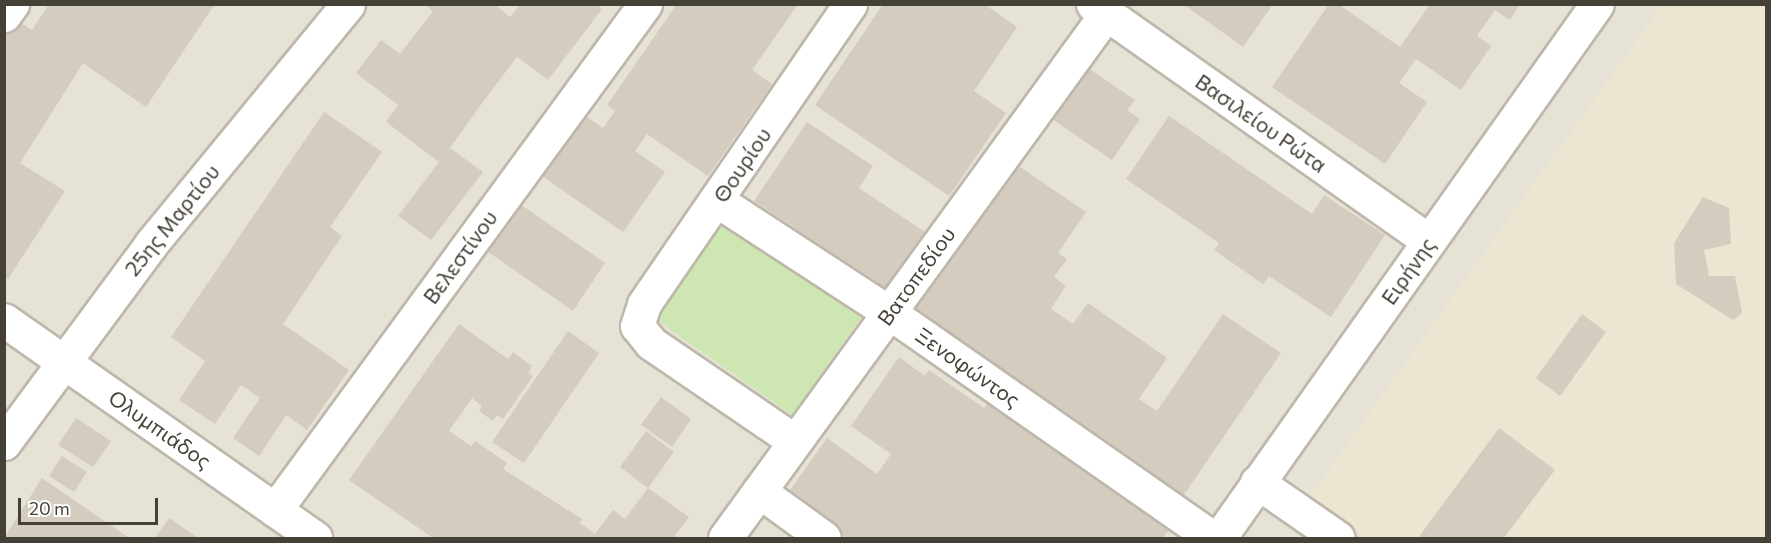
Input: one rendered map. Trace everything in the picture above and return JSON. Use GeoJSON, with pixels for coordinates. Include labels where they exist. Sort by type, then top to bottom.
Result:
{"type":"FeatureCollection","features":[{"type":"Feature","properties":{"kind":"street"},"geometry":{"type":"LineString","coordinates":[[4,15],[12,4]]}},
{"type":"Feature","properties":{"kind":"street","name":"25ης Μαρτίου"},"geometry":{"type":"LineString","coordinates":[[4,443],[151,244],[348,4]]}},
{"type":"Feature","properties":{"kind":"street","name":"Βελεστίνου"},"geometry":{"type":"LineString","coordinates":[[275,510],[645,4]]}},
{"type":"Feature","properties":{"kind":"street","name":"Θουρίου"},"geometry":{"type":"LineString","coordinates":[[793,440],[651,343],[637,326],[644,304],[718,201],[850,4]]}},
{"type":"Feature","properties":{"kind":"street","name":"Ειρήνης"},"geometry":{"type":"LineString","coordinates":[[1219,538],[1597,4]]}},
{"type":"Feature","properties":{"kind":"street","name":"Βασιλείου Ρώτα"},"geometry":{"type":"LineString","coordinates":[[1099,9],[1429,241]]}},
{"type":"Feature","properties":{"kind":"street","name":"Βατοπεδίου"},"geometry":{"type":"LineString","coordinates":[[725,538],[793,440],[890,313],[1099,9]]}},
{"type":"Feature","properties":{"kind":"street","name":"Ξενοφώντος"},"geometry":{"type":"LineString","coordinates":[[718,201],[890,313],[1213,538]]}},
{"type":"Feature","properties":{"kind":"street","name":"Ολυμπιάδος"},"geometry":{"type":"LineString","coordinates":[[4,320],[315,538]]}},
{"type":"Feature","properties":{"kind":"street"},"geometry":{"type":"LineString","coordinates":[[1257,482],[1338,538]]}},
{"type":"Feature","properties":{"kind":"street"},"geometry":{"type":"LineString","coordinates":[[759,491],[824,538]]}},
{"type":"Feature","properties":{"kind":"shaded area"},"geometry":{"type":"Polygon","coordinates":[[[5,5],[1766,5],[1766,538],[5,538],[5,5]]]}},
{"type":"Feature","properties":{"kind":"shaded area"},"geometry":{"type":"Polygon","coordinates":[[[1662,5],[1766,5],[1766,538],[1368,538],[1309,497],[1662,5]]]}},
{"type":"Feature","properties":{"kind":"green space"},"geometry":{"type":"Polygon","coordinates":[[[721,217],[861,318],[792,415],[651,316],[721,217]]]}},
{"type":"Feature","properties":{"kind":"building"},"geometry":{"type":"Polygon","coordinates":[[[49,4],[215,4],[146,107],[83,63],[20,163],[65,191],[8,279],[4,277],[4,36],[15,19],[32,30],[49,4]]]}},
{"type":"Feature","properties":{"kind":"building"},"geometry":{"type":"Polygon","coordinates":[[[424,4],[494,4],[510,17],[520,4],[596,4],[602,9],[548,80],[517,57],[488,95],[450,148],[483,172],[431,240],[398,216],[439,162],[386,122],[398,105],[356,73],[381,40],[400,54],[433,11],[424,4]]]}},
{"type":"Feature","properties":{"kind":"building"},"geometry":{"type":"Polygon","coordinates":[[[677,4],[798,4],[752,70],[772,84],[708,176],[647,134],[635,151],[665,172],[623,232],[539,174],[581,113],[603,128],[615,111],[607,105],[677,4]]]}},
{"type":"Feature","properties":{"kind":"building"},"geometry":{"type":"Polygon","coordinates":[[[883,4],[984,4],[1017,27],[974,91],[1006,113],[949,196],[815,105],[883,4]]]}},
{"type":"Feature","properties":{"kind":"building"},"geometry":{"type":"Polygon","coordinates":[[[1183,4],[1273,4],[1243,47],[1183,4]]]}},
{"type":"Feature","properties":{"kind":"building"},"geometry":{"type":"Polygon","coordinates":[[[1329,4],[1338,4],[1400,47],[1430,4],[1520,4],[1510,20],[1495,10],[1477,36],[1491,46],[1461,90],[1416,59],[1399,83],[1427,102],[1385,164],[1272,87],[1329,4]]]}},
{"type":"Feature","properties":{"kind":"building"},"geometry":{"type":"Polygon","coordinates":[[[1085,66],[1135,100],[1127,110],[1140,119],[1112,160],[1049,117],[1085,66]]]}},
{"type":"Feature","properties":{"kind":"building"},"geometry":{"type":"Polygon","coordinates":[[[324,112],[382,152],[330,227],[342,236],[283,324],[349,370],[307,430],[286,415],[259,456],[233,438],[260,398],[241,385],[215,424],[179,400],[205,361],[171,337],[324,112]]]}},
{"type":"Feature","properties":{"kind":"building"},"geometry":{"type":"Polygon","coordinates":[[[1169,116],[1312,214],[1324,195],[1385,235],[1331,317],[1269,276],[1263,284],[1214,250],[1219,243],[1126,179],[1169,116]]]}},
{"type":"Feature","properties":{"kind":"building"},"geometry":{"type":"Polygon","coordinates":[[[807,122],[873,166],[859,188],[925,232],[887,289],[754,201],[807,122]]]}},
{"type":"Feature","properties":{"kind":"building"},"geometry":{"type":"Polygon","coordinates":[[[1014,163],[1086,212],[1058,253],[1067,259],[1054,277],[1066,286],[1051,309],[1073,324],[1088,303],[1167,358],[1139,399],[1157,411],[1223,314],[1281,353],[1183,496],[913,311],[1014,163]]]}},
{"type":"Feature","properties":{"kind":"building"},"geometry":{"type":"Polygon","coordinates":[[[1703,197],[1729,208],[1731,244],[1704,250],[1709,276],[1735,276],[1742,313],[1733,320],[1676,284],[1674,243],[1703,197]]]}},
{"type":"Feature","properties":{"kind":"building"},"geometry":{"type":"Polygon","coordinates":[[[514,200],[605,263],[573,311],[481,247],[514,200]]]}},
{"type":"Feature","properties":{"kind":"building"},"geometry":{"type":"Polygon","coordinates":[[[1582,314],[1606,332],[1560,396],[1536,378],[1582,314]]]}},
{"type":"Feature","properties":{"kind":"building"},"geometry":{"type":"Polygon","coordinates":[[[459,324],[508,359],[513,352],[532,366],[528,373],[533,376],[503,419],[497,415],[493,421],[479,411],[482,406],[472,398],[449,431],[471,446],[475,441],[507,463],[503,469],[582,519],[580,523],[595,534],[613,510],[625,519],[648,488],[689,517],[673,538],[433,538],[349,480],[459,324]]]}},
{"type":"Feature","properties":{"kind":"building"},"geometry":{"type":"Polygon","coordinates":[[[568,331],[599,353],[524,463],[492,442],[568,331]]]}},
{"type":"Feature","properties":{"kind":"building"},"geometry":{"type":"Polygon","coordinates":[[[899,357],[925,376],[929,370],[984,408],[991,398],[1173,525],[1163,538],[847,538],[786,496],[827,438],[877,474],[891,454],[851,426],[899,357]]]}},
{"type":"Feature","properties":{"kind":"building"},"geometry":{"type":"Polygon","coordinates":[[[661,397],[691,419],[672,447],[641,425],[661,397]]]}},
{"type":"Feature","properties":{"kind":"building"},"geometry":{"type":"Polygon","coordinates":[[[76,418],[111,441],[93,467],[58,445],[76,418]]]}},
{"type":"Feature","properties":{"kind":"building"},"geometry":{"type":"Polygon","coordinates":[[[1499,428],[1555,470],[1504,538],[1418,538],[1499,428]]]}},
{"type":"Feature","properties":{"kind":"building"},"geometry":{"type":"Polygon","coordinates":[[[646,431],[674,452],[648,488],[620,467],[646,431]]]}},
{"type":"Feature","properties":{"kind":"building"},"geometry":{"type":"Polygon","coordinates":[[[62,456],[87,472],[74,492],[49,476],[62,456]]]}},
{"type":"Feature","properties":{"kind":"building"},"geometry":{"type":"Polygon","coordinates":[[[42,478],[129,538],[4,538],[42,478]]]}},
{"type":"Feature","properties":{"kind":"building"},"geometry":{"type":"Polygon","coordinates":[[[169,518],[198,538],[155,538],[169,518]]]}}]}
